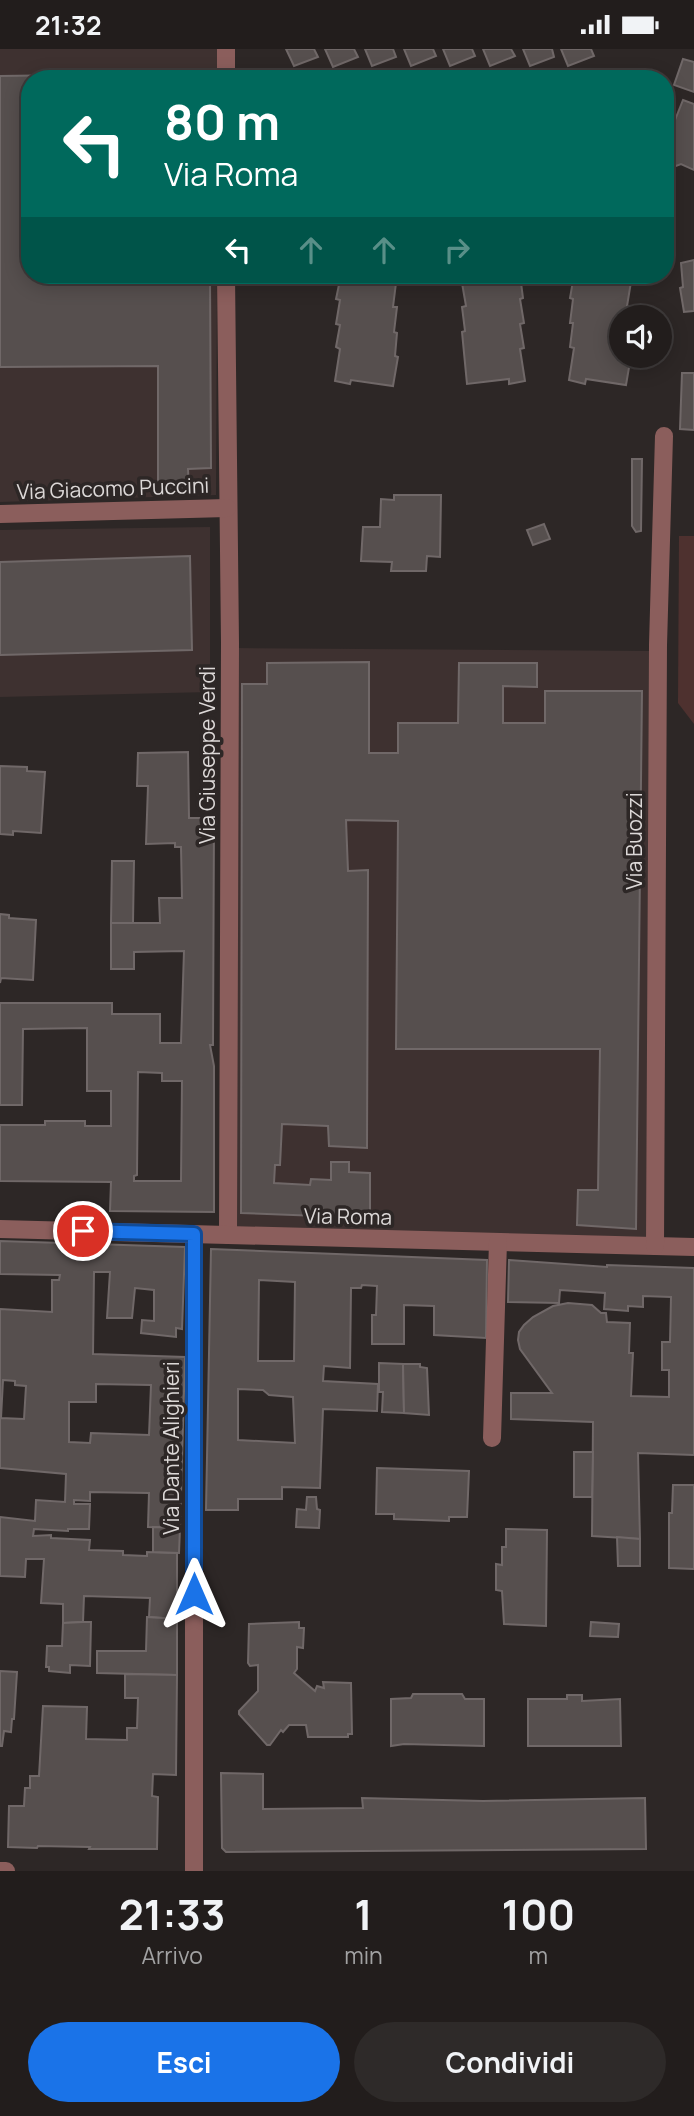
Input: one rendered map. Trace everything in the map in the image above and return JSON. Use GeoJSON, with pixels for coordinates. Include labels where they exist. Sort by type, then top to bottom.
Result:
{"type":"FeatureCollection","features":[{"type":"Feature","properties":{"kind":"street"},"geometry":{"type":"LineString","coordinates":[[226,49],[226,70]]}},
{"type":"Feature","properties":{"kind":"street","name":"Via Giuseppe Verdi"},"geometry":{"type":"LineString","coordinates":[[226,284],[230,643],[228,1235]]}},
{"type":"Feature","properties":{"kind":"street","name":"Via Buozzi"},"geometry":{"type":"LineString","coordinates":[[655,1246],[658,645],[664,436]]}},
{"type":"Feature","properties":{"kind":"street","name":"Via Giacomo Puccini"},"geometry":{"type":"LineString","coordinates":[[0,514],[227,508]]}},
{"type":"Feature","properties":{"kind":"street","name":"Via Roma"},"geometry":{"type":"LineString","coordinates":[[0,1229],[694,1247]]}},
{"type":"Feature","properties":{"kind":"street","name":"Via Dante Alighieri"},"geometry":{"type":"LineString","coordinates":[[194,1234],[194,1871]]}},
{"type":"Feature","properties":{"kind":"street"},"geometry":{"type":"LineString","coordinates":[[492,1438],[498,1242]]}},
{"type":"Feature","properties":{"kind":"street"},"geometry":{"type":"LineString","coordinates":[[0,1871],[6,1871]]}},
{"type":"Feature","properties":{"kind":"shaded area"},"geometry":{"type":"Polygon","coordinates":[[[0,49],[219,49],[219,70],[21,70],[21,284],[217,284],[216,495],[0,502],[0,49]]]}},
{"type":"Feature","properties":{"kind":"shaded area"},"geometry":{"type":"Polygon","coordinates":[[[210,527],[210,692],[0,697],[0,530],[210,527]]]}},
{"type":"Feature","properties":{"kind":"shaded area"},"geometry":{"type":"Polygon","coordinates":[[[679,536],[694,536],[694,724],[678,703],[679,536]]]}},
{"type":"Feature","properties":{"kind":"shaded area"},"geometry":{"type":"Polygon","coordinates":[[[236,648],[652,651],[649,1237],[234,1229],[236,648]]]}},
{"type":"Feature","properties":{"kind":"building"},"geometry":{"type":"Polygon","coordinates":[[[286,49],[314,49],[318,57],[294,66],[286,49]]]}},
{"type":"Feature","properties":{"kind":"building"},"geometry":{"type":"Polygon","coordinates":[[[325,49],[354,49],[358,57],[333,67],[325,49]]]}},
{"type":"Feature","properties":{"kind":"building"},"geometry":{"type":"Polygon","coordinates":[[[365,49],[393,49],[396,57],[372,66],[365,49]]]}},
{"type":"Feature","properties":{"kind":"building"},"geometry":{"type":"Polygon","coordinates":[[[404,49],[433,49],[436,56],[411,66],[404,49]]]}},
{"type":"Feature","properties":{"kind":"building"},"geometry":{"type":"Polygon","coordinates":[[[443,49],[472,49],[475,56],[450,66],[443,49]]]}},
{"type":"Feature","properties":{"kind":"building"},"geometry":{"type":"Polygon","coordinates":[[[483,49],[511,49],[515,56],[490,66],[483,49]]]}},
{"type":"Feature","properties":{"kind":"building"},"geometry":{"type":"Polygon","coordinates":[[[523,49],[552,49],[554,57],[530,66],[523,49]]]}},
{"type":"Feature","properties":{"kind":"building"},"geometry":{"type":"Polygon","coordinates":[[[561,49],[591,49],[594,56],[568,66],[561,49]]]}},
{"type":"Feature","properties":{"kind":"building"},"geometry":{"type":"Polygon","coordinates":[[[683,59],[694,62],[694,92],[674,85],[683,59]]]}},
{"type":"Feature","properties":{"kind":"building"},"geometry":{"type":"Polygon","coordinates":[[[0,76],[21,76],[21,284],[210,284],[211,468],[188,469],[189,491],[158,491],[158,366],[0,367],[0,76]]]}},
{"type":"Feature","properties":{"kind":"building"},"geometry":{"type":"Polygon","coordinates":[[[683,100],[694,104],[694,170],[681,164],[674,167],[674,122],[683,100]]]}},
{"type":"Feature","properties":{"kind":"building"},"geometry":{"type":"Polygon","coordinates":[[[694,260],[694,311],[684,312],[680,288],[683,287],[681,263],[694,260]]]}},
{"type":"Feature","properties":{"kind":"building"},"geometry":{"type":"Polygon","coordinates":[[[339,284],[396,284],[393,307],[397,307],[394,332],[397,333],[395,356],[398,357],[393,386],[351,380],[350,384],[335,381],[340,349],[336,347],[340,325],[336,324],[340,300],[336,299],[339,284]]]}},
{"type":"Feature","properties":{"kind":"building"},"geometry":{"type":"Polygon","coordinates":[[[462,284],[521,284],[523,298],[520,299],[524,323],[520,324],[524,348],[520,349],[525,381],[509,384],[509,379],[467,384],[462,332],[465,331],[462,307],[466,306],[462,284]]]}},
{"type":"Feature","properties":{"kind":"building"},"geometry":{"type":"Polygon","coordinates":[[[572,284],[631,284],[627,305],[609,305],[609,368],[629,368],[626,385],[586,379],[585,384],[569,380],[574,348],[570,347],[573,299],[570,298],[572,284]]]}},
{"type":"Feature","properties":{"kind":"building"},"geometry":{"type":"Polygon","coordinates":[[[682,373],[694,373],[694,430],[680,429],[682,373]]]}},
{"type":"Feature","properties":{"kind":"building"},"geometry":{"type":"Polygon","coordinates":[[[632,459],[642,459],[641,531],[636,532],[632,526],[632,459]]]}},
{"type":"Feature","properties":{"kind":"building"},"geometry":{"type":"Polygon","coordinates":[[[394,495],[441,495],[440,557],[427,556],[426,571],[391,571],[392,562],[361,561],[363,527],[380,527],[381,499],[394,500],[394,495]]]}},
{"type":"Feature","properties":{"kind":"building"},"geometry":{"type":"Polygon","coordinates":[[[544,524],[550,539],[533,545],[527,530],[544,524]]]}},
{"type":"Feature","properties":{"kind":"building"},"geometry":{"type":"Polygon","coordinates":[[[190,556],[192,650],[0,655],[0,562],[190,556]]]}},
{"type":"Feature","properties":{"kind":"building"},"geometry":{"type":"Polygon","coordinates":[[[369,662],[369,753],[398,753],[398,723],[458,723],[459,663],[537,663],[537,687],[503,686],[503,723],[545,723],[545,691],[642,691],[636,1229],[577,1225],[578,1190],[598,1190],[600,1049],[396,1049],[398,821],[346,820],[348,871],[368,870],[367,1148],[329,1146],[328,1126],[282,1124],[280,1165],[275,1165],[274,1183],[310,1185],[311,1179],[331,1180],[331,1162],[349,1162],[349,1172],[370,1173],[370,1218],[241,1213],[242,684],[267,684],[267,663],[369,662]]]}},
{"type":"Feature","properties":{"kind":"building"},"geometry":{"type":"Polygon","coordinates":[[[188,752],[189,818],[214,818],[213,1045],[210,1045],[214,1066],[214,1212],[110,1211],[111,1182],[0,1181],[0,1125],[45,1125],[45,1121],[85,1121],[85,1126],[111,1126],[111,1091],[87,1091],[87,1028],[23,1029],[22,1105],[0,1105],[0,1003],[112,1003],[112,1014],[160,1014],[160,1043],[181,1043],[184,951],[134,952],[134,969],[111,969],[111,923],[160,923],[159,898],[182,898],[181,847],[175,847],[175,843],[146,844],[148,786],[137,786],[138,753],[188,752]],[[138,1072],[137,1175],[134,1176],[134,1181],[181,1181],[182,1081],[162,1081],[162,1073],[138,1072]]]}},
{"type":"Feature","properties":{"kind":"building"},"geometry":{"type":"Polygon","coordinates":[[[0,766],[27,767],[27,771],[45,772],[41,833],[13,831],[13,835],[0,834],[0,766]]]}},
{"type":"Feature","properties":{"kind":"building"},"geometry":{"type":"Polygon","coordinates":[[[112,861],[134,861],[133,923],[111,923],[112,861]]]}},
{"type":"Feature","properties":{"kind":"building"},"geometry":{"type":"Polygon","coordinates":[[[0,914],[9,915],[9,918],[36,920],[33,980],[1,978],[0,983],[0,914]]]}},
{"type":"Feature","properties":{"kind":"building"},"geometry":{"type":"Polygon","coordinates":[[[0,1241],[185,1247],[182,1329],[176,1328],[176,1337],[141,1333],[142,1320],[154,1321],[154,1290],[135,1288],[132,1318],[107,1318],[110,1272],[94,1272],[93,1354],[185,1357],[180,1528],[148,1527],[149,1493],[90,1492],[90,1501],[74,1500],[74,1504],[90,1504],[89,1529],[34,1529],[33,1536],[51,1535],[51,1538],[90,1540],[89,1550],[123,1551],[123,1555],[147,1556],[147,1552],[177,1553],[177,1619],[149,1617],[150,1598],[84,1596],[83,1622],[63,1623],[63,1604],[41,1603],[44,1559],[26,1559],[25,1577],[0,1576],[0,1517],[35,1521],[36,1500],[65,1502],[66,1474],[0,1468],[0,1309],[52,1312],[52,1280],[59,1280],[60,1275],[0,1274],[0,1241]],[[3,1380],[1,1418],[24,1419],[26,1386],[3,1380]],[[96,1384],[96,1402],[69,1402],[69,1442],[90,1443],[91,1433],[149,1435],[151,1385],[96,1384]]]}},
{"type":"Feature","properties":{"kind":"building"},"geometry":{"type":"Polygon","coordinates":[[[211,1249],[487,1260],[486,1338],[434,1335],[434,1306],[404,1305],[404,1344],[372,1344],[372,1315],[376,1315],[377,1286],[362,1285],[361,1288],[351,1288],[350,1368],[324,1366],[323,1381],[378,1384],[377,1411],[323,1409],[320,1488],[282,1487],[282,1499],[238,1499],[238,1510],[206,1510],[211,1249]],[[259,1280],[258,1361],[294,1361],[295,1282],[259,1280]],[[238,1389],[238,1440],[295,1443],[293,1397],[269,1395],[263,1390],[238,1389]]]}},
{"type":"Feature","properties":{"kind":"building"},"geometry":{"type":"Polygon","coordinates":[[[509,1260],[607,1267],[694,1268],[694,1455],[638,1453],[640,1539],[592,1536],[593,1422],[511,1419],[511,1393],[552,1393],[520,1349],[519,1332],[533,1317],[553,1306],[568,1303],[592,1305],[601,1313],[606,1313],[607,1322],[630,1323],[629,1353],[633,1353],[631,1396],[669,1397],[669,1370],[662,1370],[662,1342],[670,1342],[671,1297],[643,1296],[643,1307],[628,1306],[628,1311],[604,1309],[605,1293],[560,1290],[559,1303],[508,1302],[509,1260]]]}},
{"type":"Feature","properties":{"kind":"building"},"geometry":{"type":"Polygon","coordinates":[[[379,1363],[403,1364],[404,1413],[382,1412],[383,1392],[379,1392],[379,1363]]]}},
{"type":"Feature","properties":{"kind":"building"},"geometry":{"type":"Polygon","coordinates":[[[403,1364],[420,1364],[420,1367],[427,1368],[429,1415],[404,1413],[403,1364]]]}},
{"type":"Feature","properties":{"kind":"building"},"geometry":{"type":"Polygon","coordinates":[[[574,1452],[593,1452],[592,1497],[574,1497],[574,1452]]]}},
{"type":"Feature","properties":{"kind":"building"},"geometry":{"type":"Polygon","coordinates":[[[377,1468],[469,1471],[467,1517],[449,1517],[449,1521],[394,1519],[394,1514],[376,1514],[377,1468]]]}},
{"type":"Feature","properties":{"kind":"building"},"geometry":{"type":"Polygon","coordinates":[[[673,1485],[694,1485],[694,1569],[669,1568],[669,1513],[672,1513],[673,1485]]]}},
{"type":"Feature","properties":{"kind":"building"},"geometry":{"type":"Polygon","coordinates":[[[307,1497],[316,1497],[317,1509],[320,1510],[319,1528],[296,1527],[297,1509],[306,1510],[307,1497]]]}},
{"type":"Feature","properties":{"kind":"building"},"geometry":{"type":"Polygon","coordinates":[[[153,1527],[180,1528],[179,1553],[153,1552],[153,1527]]]}},
{"type":"Feature","properties":{"kind":"building"},"geometry":{"type":"Polygon","coordinates":[[[506,1529],[547,1530],[546,1626],[504,1624],[502,1591],[496,1590],[496,1564],[502,1565],[506,1529]]]}},
{"type":"Feature","properties":{"kind":"building"},"geometry":{"type":"Polygon","coordinates":[[[617,1537],[640,1539],[640,1566],[618,1566],[617,1537]]]}},
{"type":"Feature","properties":{"kind":"building"},"geometry":{"type":"Polygon","coordinates":[[[147,1617],[177,1619],[177,1675],[97,1673],[97,1651],[146,1651],[147,1617]]]}},
{"type":"Feature","properties":{"kind":"building"},"geometry":{"type":"Polygon","coordinates":[[[91,1622],[90,1666],[70,1665],[70,1673],[49,1671],[49,1667],[46,1667],[47,1646],[62,1646],[63,1623],[91,1622]]]}},
{"type":"Feature","properties":{"kind":"building"},"geometry":{"type":"Polygon","coordinates":[[[299,1622],[299,1628],[304,1628],[303,1648],[297,1647],[297,1669],[294,1673],[315,1691],[317,1686],[324,1688],[323,1682],[351,1683],[352,1734],[348,1734],[348,1737],[308,1737],[306,1725],[289,1725],[267,1745],[239,1714],[258,1691],[258,1665],[250,1666],[248,1663],[249,1624],[299,1622]]]}},
{"type":"Feature","properties":{"kind":"building"},"geometry":{"type":"Polygon","coordinates":[[[591,1622],[619,1624],[618,1637],[590,1636],[591,1622]]]}},
{"type":"Feature","properties":{"kind":"building"},"geometry":{"type":"Polygon","coordinates":[[[0,1671],[17,1672],[14,1719],[11,1732],[4,1731],[2,1746],[0,1746],[0,1671]]]}},
{"type":"Feature","properties":{"kind":"building"},"geometry":{"type":"Polygon","coordinates":[[[125,1674],[177,1675],[176,1775],[153,1774],[152,1796],[158,1797],[157,1849],[8,1847],[9,1806],[24,1806],[25,1788],[30,1788],[30,1776],[39,1776],[43,1706],[87,1707],[86,1739],[127,1740],[127,1728],[137,1728],[138,1698],[125,1698],[125,1674]]]}},
{"type":"Feature","properties":{"kind":"building"},"geometry":{"type":"Polygon","coordinates":[[[413,1694],[462,1694],[465,1699],[484,1699],[484,1746],[391,1746],[391,1699],[411,1698],[413,1694]]]}},
{"type":"Feature","properties":{"kind":"building"},"geometry":{"type":"Polygon","coordinates":[[[567,1695],[582,1695],[582,1701],[620,1699],[621,1746],[528,1746],[528,1699],[567,1699],[567,1695]]]}},
{"type":"Feature","properties":{"kind":"building"},"geometry":{"type":"Polygon","coordinates":[[[221,1773],[263,1774],[263,1809],[363,1808],[362,1798],[483,1801],[645,1798],[646,1849],[226,1852],[222,1848],[221,1773]]]}},
{"type":"Feature","properties":{"kind":"route"},"geometry":{"type":"LineString","coordinates":[[83,1231],[194,1234],[194,1594]]}}]}
